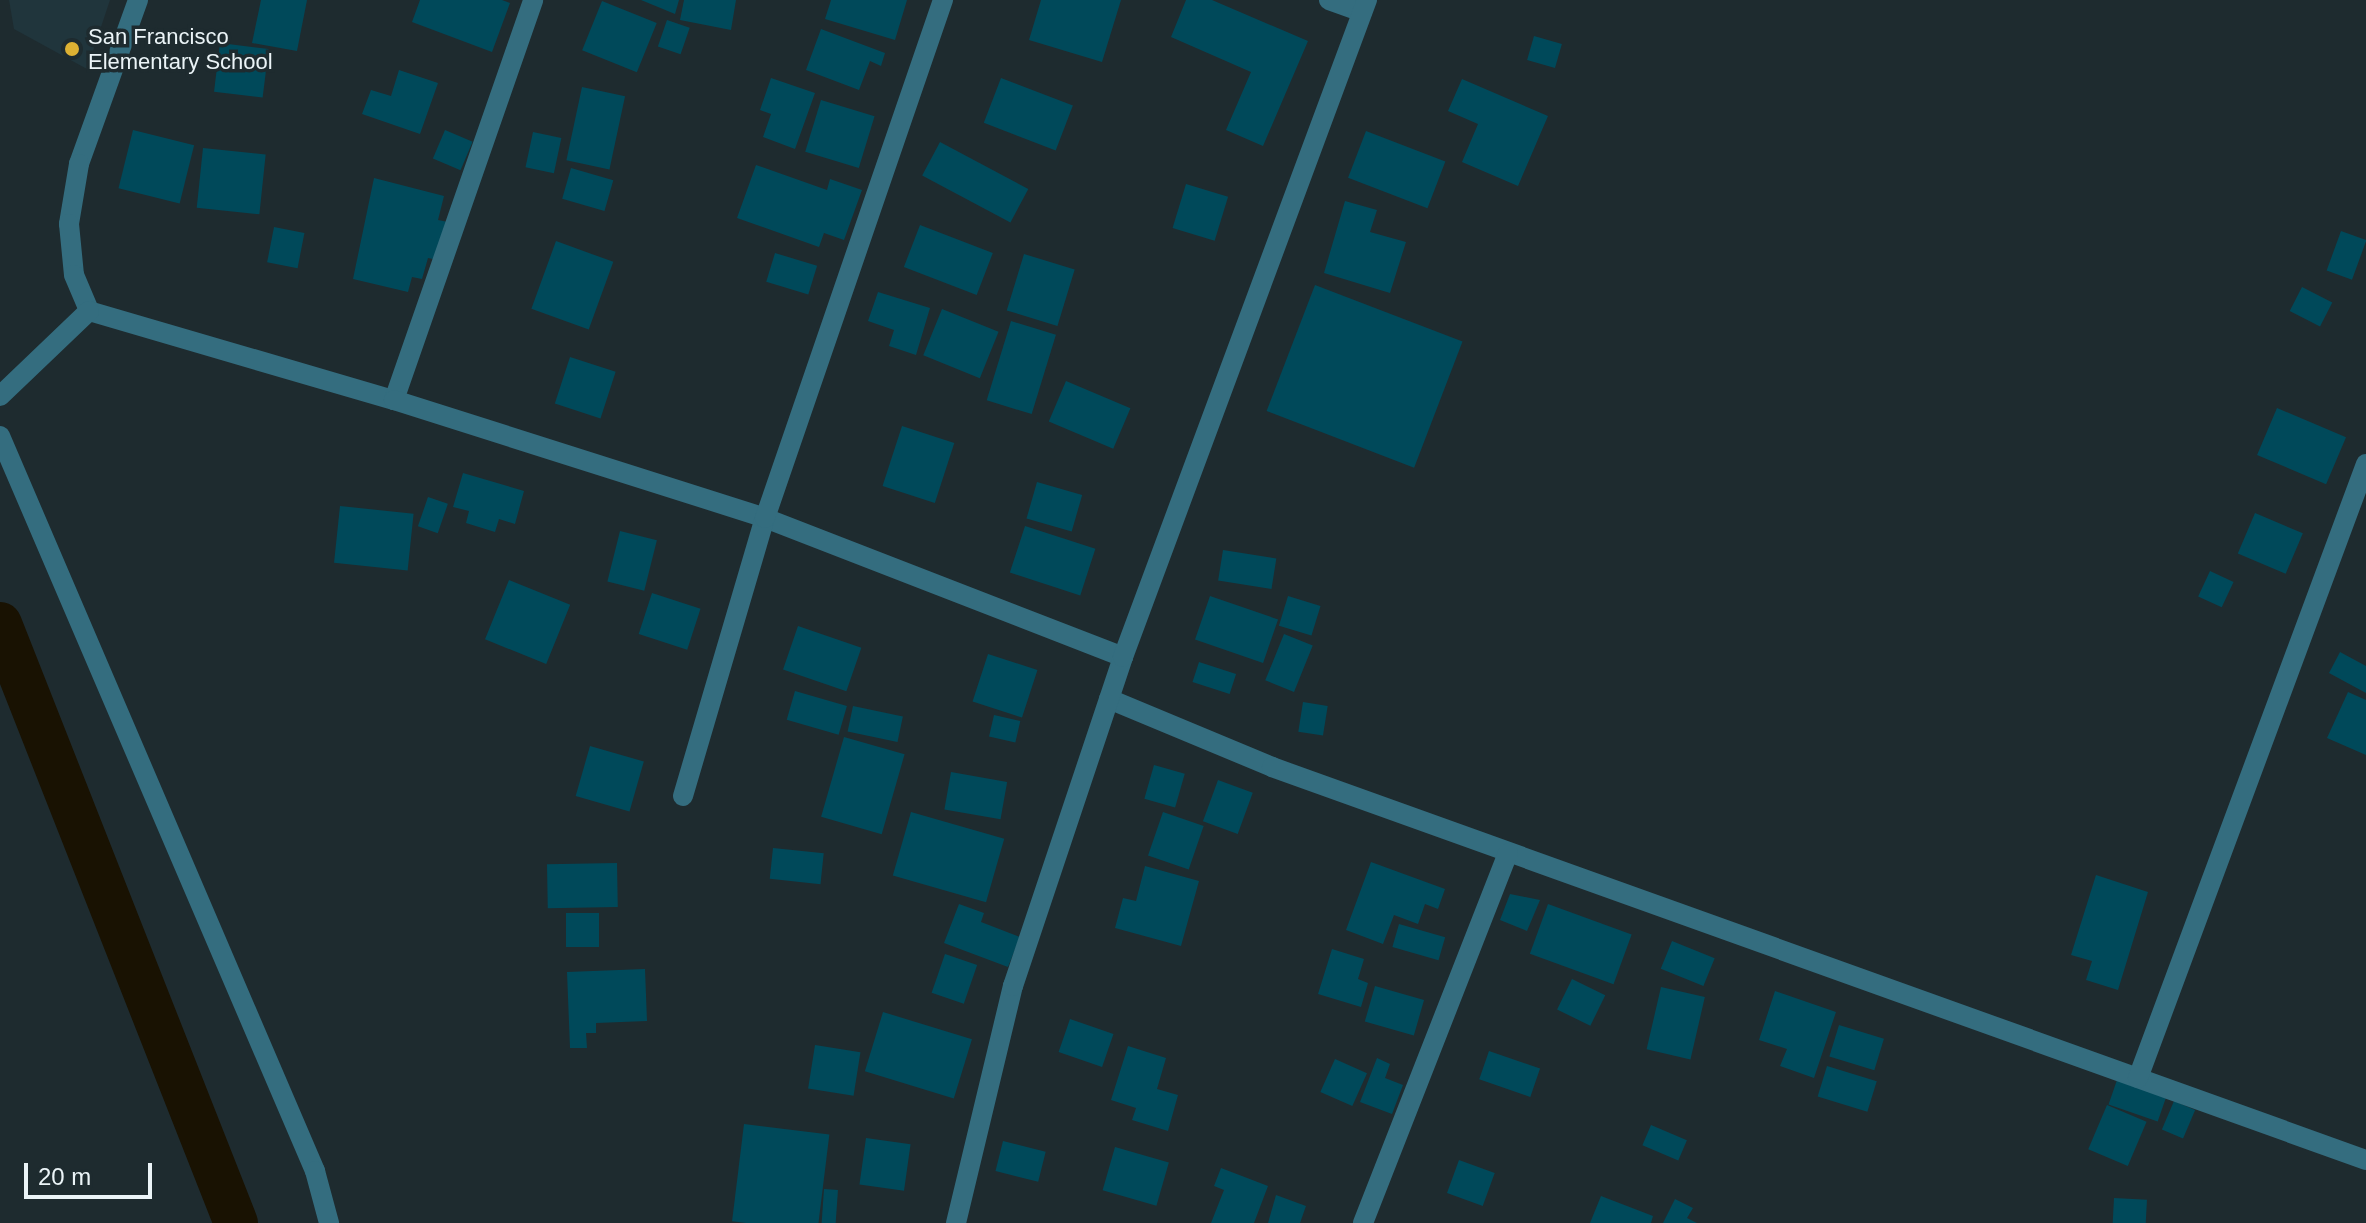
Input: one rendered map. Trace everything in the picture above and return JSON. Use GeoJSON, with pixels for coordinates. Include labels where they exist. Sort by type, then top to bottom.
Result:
{"type":"FeatureCollection","features":[{"type":"Feature","properties":{"kind":"street"},"geometry":{"type":"LineString","coordinates":[[89,311],[74,275],[69,224],[79,164],[138,0]]}},
{"type":"Feature","properties":{"kind":"street"},"geometry":{"type":"LineString","coordinates":[[394,400],[533,0]]}},
{"type":"Feature","properties":{"kind":"street"},"geometry":{"type":"LineString","coordinates":[[683,796],[765,518],[943,0]]}},
{"type":"Feature","properties":{"kind":"street"},"geometry":{"type":"LineString","coordinates":[[956,1223],[1013,986],[1123,657],[1365,6],[1329,0]]}},
{"type":"Feature","properties":{"kind":"street"},"geometry":{"type":"LineString","coordinates":[[0,396],[89,311]]}},
{"type":"Feature","properties":{"kind":"street"},"geometry":{"type":"LineString","coordinates":[[89,311],[394,400],[765,518],[1123,657]]}},
{"type":"Feature","properties":{"kind":"street"},"geometry":{"type":"LineString","coordinates":[[0,436],[302,1141],[329,1223]]}},
{"type":"Feature","properties":{"kind":"street"},"geometry":{"type":"LineString","coordinates":[[2138,1078],[2366,464]]}},
{"type":"Feature","properties":{"kind":"street"},"geometry":{"type":"LineString","coordinates":[[1109,699],[1272,767],[2366,1160]]}},
{"type":"Feature","properties":{"kind":"street"},"geometry":{"type":"LineString","coordinates":[[1363,1223],[1508,853]]}},
{"type":"Feature","properties":{"kind":"shaded area","name":"San Francisco Elementary School"},"geometry":{"type":"Polygon","coordinates":[[[9,0],[110,0],[87,69],[14,29],[9,0]]]}},
{"type":"Feature","properties":{"kind":"building"},"geometry":{"type":"Polygon","coordinates":[[[261,0],[307,0],[297,51],[252,43],[261,0]]]}},
{"type":"Feature","properties":{"kind":"building"},"geometry":{"type":"Polygon","coordinates":[[[420,0],[502,0],[510,3],[492,52],[412,22],[420,0]]]}},
{"type":"Feature","properties":{"kind":"building"},"geometry":{"type":"Polygon","coordinates":[[[641,0],[679,0],[675,14],[641,0]]]}},
{"type":"Feature","properties":{"kind":"building"},"geometry":{"type":"Polygon","coordinates":[[[684,0],[736,0],[731,30],[680,20],[684,0]]]}},
{"type":"Feature","properties":{"kind":"building"},"geometry":{"type":"Polygon","coordinates":[[[831,0],[907,0],[895,40],[825,19],[831,0]]]}},
{"type":"Feature","properties":{"kind":"building"},"geometry":{"type":"Polygon","coordinates":[[[1041,0],[1121,0],[1102,62],[1029,40],[1041,0]]]}},
{"type":"Feature","properties":{"kind":"building"},"geometry":{"type":"Polygon","coordinates":[[[1186,0],[1212,0],[1308,41],[1263,146],[1226,130],[1251,72],[1171,37],[1186,0]]]}},
{"type":"Feature","properties":{"kind":"building"},"geometry":{"type":"Polygon","coordinates":[[[602,1],[657,23],[637,72],[582,50],[602,1]]]}},
{"type":"Feature","properties":{"kind":"building"},"geometry":{"type":"Polygon","coordinates":[[[667,20],[690,28],[681,54],[658,46],[667,20]]]}},
{"type":"Feature","properties":{"kind":"building"},"geometry":{"type":"Polygon","coordinates":[[[821,29],[885,53],[881,66],[870,61],[859,90],[806,70],[821,29]]]}},
{"type":"Feature","properties":{"kind":"building"},"geometry":{"type":"Polygon","coordinates":[[[1534,36],[1562,44],[1555,68],[1527,60],[1534,36]]]}},
{"type":"Feature","properties":{"kind":"building"},"geometry":{"type":"Polygon","coordinates":[[[220,43],[269,49],[263,98],[214,92],[220,43]]]}},
{"type":"Feature","properties":{"kind":"building"},"geometry":{"type":"Polygon","coordinates":[[[399,70],[438,83],[420,134],[362,114],[371,90],[391,96],[399,70]]]}},
{"type":"Feature","properties":{"kind":"building"},"geometry":{"type":"Polygon","coordinates":[[[771,78],[815,93],[795,149],[763,137],[771,114],[760,110],[771,78]]]}},
{"type":"Feature","properties":{"kind":"building"},"geometry":{"type":"Polygon","coordinates":[[[1001,78],[1073,106],[1056,150],[984,123],[1001,78]]]}},
{"type":"Feature","properties":{"kind":"building"},"geometry":{"type":"Polygon","coordinates":[[[1462,79],[1548,116],[1518,186],[1462,162],[1478,124],[1448,111],[1462,79]]]}},
{"type":"Feature","properties":{"kind":"building"},"geometry":{"type":"Polygon","coordinates":[[[582,87],[625,96],[609,170],[566,160],[582,87]]]}},
{"type":"Feature","properties":{"kind":"building"},"geometry":{"type":"Polygon","coordinates":[[[821,100],[875,116],[859,168],[805,152],[821,100]]]}},
{"type":"Feature","properties":{"kind":"building"},"geometry":{"type":"Polygon","coordinates":[[[133,130],[194,145],[180,203],[118,188],[133,130]]]}},
{"type":"Feature","properties":{"kind":"building"},"geometry":{"type":"Polygon","coordinates":[[[445,130],[473,142],[461,170],[433,159],[445,130]]]}},
{"type":"Feature","properties":{"kind":"building"},"geometry":{"type":"Polygon","coordinates":[[[1366,131],[1445,161],[1427,208],[1348,178],[1366,131]]]}},
{"type":"Feature","properties":{"kind":"building"},"geometry":{"type":"Polygon","coordinates":[[[533,132],[561,138],[554,173],[526,167],[533,132]]]}},
{"type":"Feature","properties":{"kind":"building"},"geometry":{"type":"Polygon","coordinates":[[[940,142],[1028,189],[1010,222],[922,176],[940,142]]]}},
{"type":"Feature","properties":{"kind":"building"},"geometry":{"type":"Polygon","coordinates":[[[203,148],[266,155],[259,214],[197,208],[203,148]]]}},
{"type":"Feature","properties":{"kind":"building"},"geometry":{"type":"Polygon","coordinates":[[[756,165],[827,190],[830,179],[862,190],[844,240],[824,233],[819,247],[737,218],[756,165]]]}},
{"type":"Feature","properties":{"kind":"building"},"geometry":{"type":"Polygon","coordinates":[[[571,168],[613,180],[604,211],[562,199],[571,168]]]}},
{"type":"Feature","properties":{"kind":"building"},"geometry":{"type":"Polygon","coordinates":[[[374,178],[444,196],[438,220],[448,222],[438,260],[428,258],[422,279],[412,277],[408,292],[353,279],[374,178]]]}},
{"type":"Feature","properties":{"kind":"building"},"geometry":{"type":"Polygon","coordinates":[[[1186,184],[1228,197],[1215,241],[1173,228],[1186,184]]]}},
{"type":"Feature","properties":{"kind":"building"},"geometry":{"type":"Polygon","coordinates":[[[1345,201],[1377,210],[1370,232],[1406,242],[1390,293],[1324,273],[1345,201]]]}},
{"type":"Feature","properties":{"kind":"building"},"geometry":{"type":"Polygon","coordinates":[[[920,225],[993,253],[977,295],[904,267],[920,225]]]}},
{"type":"Feature","properties":{"kind":"building"},"geometry":{"type":"Polygon","coordinates":[[[274,227],[304,233],[298,268],[267,262],[274,227]]]}},
{"type":"Feature","properties":{"kind":"building"},"geometry":{"type":"Polygon","coordinates":[[[2341,231],[2366,240],[2352,280],[2327,270],[2341,231]]]}},
{"type":"Feature","properties":{"kind":"building"},"geometry":{"type":"Polygon","coordinates":[[[556,241],[613,262],[589,330],[531,309],[556,241]]]}},
{"type":"Feature","properties":{"kind":"building"},"geometry":{"type":"Polygon","coordinates":[[[775,253],[817,266],[808,295],[766,282],[775,253]]]}},
{"type":"Feature","properties":{"kind":"building"},"geometry":{"type":"Polygon","coordinates":[[[1024,254],[1075,269],[1057,326],[1007,310],[1024,254]]]}},
{"type":"Feature","properties":{"kind":"building"},"geometry":{"type":"Polygon","coordinates":[[[1315,285],[1463,342],[1414,468],[1267,411],[1315,285]]]}},
{"type":"Feature","properties":{"kind":"building"},"geometry":{"type":"Polygon","coordinates":[[[2302,287],[2332,302],[2320,326],[2290,311],[2302,287]]]}},
{"type":"Feature","properties":{"kind":"building"},"geometry":{"type":"Polygon","coordinates":[[[878,292],[930,308],[916,355],[889,346],[894,330],[868,321],[878,292]]]}},
{"type":"Feature","properties":{"kind":"building"},"geometry":{"type":"Polygon","coordinates":[[[942,309],[999,332],[980,378],[923,355],[942,309]]]}},
{"type":"Feature","properties":{"kind":"building"},"geometry":{"type":"Polygon","coordinates":[[[1011,321],[1056,335],[1032,414],[987,400],[1011,321]]]}},
{"type":"Feature","properties":{"kind":"building"},"geometry":{"type":"Polygon","coordinates":[[[570,357],[616,372],[601,418],[555,404],[570,357]]]}},
{"type":"Feature","properties":{"kind":"building"},"geometry":{"type":"Polygon","coordinates":[[[1066,381],[1130,408],[1113,449],[1049,422],[1066,381]]]}},
{"type":"Feature","properties":{"kind":"building"},"geometry":{"type":"Polygon","coordinates":[[[2277,408],[2346,437],[2326,484],[2257,455],[2277,408]]]}},
{"type":"Feature","properties":{"kind":"building"},"geometry":{"type":"Polygon","coordinates":[[[902,426],[954,443],[935,503],[883,486],[902,426]]]}},
{"type":"Feature","properties":{"kind":"building"},"geometry":{"type":"Polygon","coordinates":[[[463,473],[524,491],[515,524],[499,519],[495,532],[466,523],[469,511],[453,507],[463,473]]]}},
{"type":"Feature","properties":{"kind":"building"},"geometry":{"type":"Polygon","coordinates":[[[1037,482],[1082,495],[1072,531],[1027,519],[1037,482]]]}},
{"type":"Feature","properties":{"kind":"building"},"geometry":{"type":"Polygon","coordinates":[[[428,497],[448,504],[438,533],[418,526],[428,497]]]}},
{"type":"Feature","properties":{"kind":"building"},"geometry":{"type":"Polygon","coordinates":[[[340,506],[414,514],[408,570],[334,563],[340,506]]]}},
{"type":"Feature","properties":{"kind":"building"},"geometry":{"type":"Polygon","coordinates":[[[2255,513],[2303,533],[2286,574],[2238,554],[2255,513]]]}},
{"type":"Feature","properties":{"kind":"building"},"geometry":{"type":"Polygon","coordinates":[[[1025,526],[1095,549],[1080,595],[1010,573],[1025,526]]]}},
{"type":"Feature","properties":{"kind":"building"},"geometry":{"type":"Polygon","coordinates":[[[620,531],[657,540],[644,591],[607,581],[620,531]]]}},
{"type":"Feature","properties":{"kind":"building"},"geometry":{"type":"Polygon","coordinates":[[[1223,550],[1276,558],[1271,589],[1218,581],[1223,550]]]}},
{"type":"Feature","properties":{"kind":"building"},"geometry":{"type":"Polygon","coordinates":[[[2210,571],[2234,582],[2222,607],[2198,596],[2210,571]]]}},
{"type":"Feature","properties":{"kind":"building"},"geometry":{"type":"Polygon","coordinates":[[[509,580],[570,605],[546,664],[485,639],[509,580]]]}},
{"type":"Feature","properties":{"kind":"building"},"geometry":{"type":"Polygon","coordinates":[[[652,593],[701,609],[687,650],[639,634],[652,593]]]}},
{"type":"Feature","properties":{"kind":"building"},"geometry":{"type":"Polygon","coordinates":[[[1210,596],[1278,619],[1263,663],[1195,639],[1210,596]]]}},
{"type":"Feature","properties":{"kind":"building"},"geometry":{"type":"Polygon","coordinates":[[[1288,596],[1321,606],[1311,636],[1279,626],[1288,596]]]}},
{"type":"Feature","properties":{"kind":"building"},"geometry":{"type":"Polygon","coordinates":[[[798,626],[861,648],[846,691],[783,669],[798,626]]]}},
{"type":"Feature","properties":{"kind":"building"},"geometry":{"type":"Polygon","coordinates":[[[1284,634],[1313,646],[1294,692],[1265,680],[1284,634]]]}},
{"type":"Feature","properties":{"kind":"building"},"geometry":{"type":"Polygon","coordinates":[[[2340,652],[2366,666],[2366,693],[2329,673],[2340,652]]]}},
{"type":"Feature","properties":{"kind":"building"},"geometry":{"type":"Polygon","coordinates":[[[988,654],[1037,670],[1022,718],[973,702],[988,654]]]}},
{"type":"Feature","properties":{"kind":"building"},"geometry":{"type":"Polygon","coordinates":[[[1199,662],[1236,674],[1230,694],[1193,682],[1199,662]]]}},
{"type":"Feature","properties":{"kind":"building"},"geometry":{"type":"Polygon","coordinates":[[[795,691],[847,706],[839,735],[787,720],[795,691]]]}},
{"type":"Feature","properties":{"kind":"building"},"geometry":{"type":"Polygon","coordinates":[[[2348,692],[2366,700],[2366,755],[2327,738],[2348,692]]]}},
{"type":"Feature","properties":{"kind":"building"},"geometry":{"type":"Polygon","coordinates":[[[1303,702],[1328,706],[1323,736],[1298,732],[1303,702]]]}},
{"type":"Feature","properties":{"kind":"building"},"geometry":{"type":"Polygon","coordinates":[[[853,706],[903,717],[897,742],[848,731],[853,706]]]}},
{"type":"Feature","properties":{"kind":"building"},"geometry":{"type":"Polygon","coordinates":[[[994,715],[1020,721],[1015,743],[989,736],[994,715]]]}},
{"type":"Feature","properties":{"kind":"building"},"geometry":{"type":"Polygon","coordinates":[[[844,737],[905,754],[882,834],[821,817],[844,737]]]}},
{"type":"Feature","properties":{"kind":"building"},"geometry":{"type":"Polygon","coordinates":[[[590,746],[644,761],[629,811],[576,796],[590,746]]]}},
{"type":"Feature","properties":{"kind":"building"},"geometry":{"type":"Polygon","coordinates":[[[1154,765],[1185,774],[1175,807],[1144,799],[1154,765]]]}},
{"type":"Feature","properties":{"kind":"building"},"geometry":{"type":"Polygon","coordinates":[[[951,772],[1007,782],[1001,819],[944,809],[951,772]]]}},
{"type":"Feature","properties":{"kind":"building"},"geometry":{"type":"Polygon","coordinates":[[[1218,780],[1253,793],[1238,834],[1203,821],[1218,780]]]}},
{"type":"Feature","properties":{"kind":"building"},"geometry":{"type":"Polygon","coordinates":[[[911,812],[1004,839],[986,902],[893,875],[911,812]]]}},
{"type":"Feature","properties":{"kind":"building"},"geometry":{"type":"Polygon","coordinates":[[[1163,812],[1204,826],[1189,869],[1148,855],[1163,812]]]}},
{"type":"Feature","properties":{"kind":"building"},"geometry":{"type":"Polygon","coordinates":[[[773,848],[824,853],[820,884],[770,879],[773,848]]]}},
{"type":"Feature","properties":{"kind":"building"},"geometry":{"type":"Polygon","coordinates":[[[1371,862],[1445,889],[1438,909],[1425,904],[1418,924],[1394,915],[1383,944],[1346,930],[1371,862]]]}},
{"type":"Feature","properties":{"kind":"building"},"geometry":{"type":"Polygon","coordinates":[[[617,863],[618,907],[548,908],[547,864],[617,863]]]}},
{"type":"Feature","properties":{"kind":"building"},"geometry":{"type":"Polygon","coordinates":[[[1145,866],[1199,881],[1181,946],[1115,928],[1123,898],[1136,901],[1145,866]]]}},
{"type":"Feature","properties":{"kind":"building"},"geometry":{"type":"Polygon","coordinates":[[[2096,875],[2148,892],[2118,990],[2086,980],[2092,961],[2071,955],[2096,875]]]}},
{"type":"Feature","properties":{"kind":"building"},"geometry":{"type":"Polygon","coordinates":[[[1510,894],[1540,900],[1527,931],[1500,920],[1510,894]]]}},
{"type":"Feature","properties":{"kind":"building"},"geometry":{"type":"Polygon","coordinates":[[[959,904],[984,913],[981,922],[1020,937],[1008,967],[944,943],[959,904]]]}},
{"type":"Feature","properties":{"kind":"building"},"geometry":{"type":"Polygon","coordinates":[[[1548,904],[1632,934],[1614,984],[1530,954],[1548,904]]]}},
{"type":"Feature","properties":{"kind":"building"},"geometry":{"type":"Polygon","coordinates":[[[566,913],[599,913],[599,947],[566,947],[566,913]]]}},
{"type":"Feature","properties":{"kind":"building"},"geometry":{"type":"Polygon","coordinates":[[[1399,924],[1445,937],[1439,960],[1392,947],[1399,924]]]}},
{"type":"Feature","properties":{"kind":"building"},"geometry":{"type":"Polygon","coordinates":[[[1672,941],[1715,958],[1703,986],[1661,969],[1672,941]]]}},
{"type":"Feature","properties":{"kind":"building"},"geometry":{"type":"Polygon","coordinates":[[[1332,949],[1364,959],[1358,979],[1368,983],[1361,1007],[1318,994],[1332,949]]]}},
{"type":"Feature","properties":{"kind":"building"},"geometry":{"type":"Polygon","coordinates":[[[945,954],[977,965],[964,1004],[932,993],[945,954]]]}},
{"type":"Feature","properties":{"kind":"building"},"geometry":{"type":"Polygon","coordinates":[[[645,969],[647,1021],[596,1023],[596,1033],[586,1033],[587,1048],[570,1048],[567,972],[645,969]]]}},
{"type":"Feature","properties":{"kind":"building"},"geometry":{"type":"Polygon","coordinates":[[[1572,979],[1605,995],[1590,1026],[1557,1010],[1572,979]]]}},
{"type":"Feature","properties":{"kind":"building"},"geometry":{"type":"Polygon","coordinates":[[[1375,986],[1424,1000],[1414,1036],[1365,1022],[1375,986]]]}},
{"type":"Feature","properties":{"kind":"building"},"geometry":{"type":"Polygon","coordinates":[[[1661,987],[1705,997],[1690,1059],[1647,1049],[1661,987]]]}},
{"type":"Feature","properties":{"kind":"building"},"geometry":{"type":"Polygon","coordinates":[[[1775,991],[1836,1012],[1814,1078],[1780,1066],[1787,1049],[1759,1040],[1775,991]]]}},
{"type":"Feature","properties":{"kind":"building"},"geometry":{"type":"Polygon","coordinates":[[[883,1012],[972,1039],[954,1098],[865,1071],[883,1012]]]}},
{"type":"Feature","properties":{"kind":"building"},"geometry":{"type":"Polygon","coordinates":[[[1070,1019],[1113,1034],[1102,1067],[1059,1052],[1070,1019]]]}},
{"type":"Feature","properties":{"kind":"building"},"geometry":{"type":"Polygon","coordinates":[[[1839,1025],[1884,1039],[1874,1070],[1829,1057],[1839,1025]]]}},
{"type":"Feature","properties":{"kind":"building"},"geometry":{"type":"Polygon","coordinates":[[[815,1045],[860,1052],[854,1096],[808,1088],[815,1045]]]}},
{"type":"Feature","properties":{"kind":"building"},"geometry":{"type":"Polygon","coordinates":[[[1128,1046],[1166,1058],[1157,1089],[1178,1095],[1168,1131],[1132,1120],[1136,1108],[1111,1100],[1128,1046]]]}},
{"type":"Feature","properties":{"kind":"building"},"geometry":{"type":"Polygon","coordinates":[[[1489,1051],[1540,1069],[1530,1097],[1479,1079],[1489,1051]]]}},
{"type":"Feature","properties":{"kind":"building"},"geometry":{"type":"Polygon","coordinates":[[[1377,1058],[1390,1064],[1385,1078],[1403,1085],[1392,1114],[1360,1102],[1377,1058]]]}},
{"type":"Feature","properties":{"kind":"building"},"geometry":{"type":"Polygon","coordinates":[[[1335,1059],[1367,1073],[1352,1106],[1320,1092],[1335,1059]]]}},
{"type":"Feature","properties":{"kind":"building"},"geometry":{"type":"Polygon","coordinates":[[[1827,1066],[1877,1081],[1867,1112],[1818,1097],[1827,1066]]]}},
{"type":"Feature","properties":{"kind":"building"},"geometry":{"type":"Polygon","coordinates":[[[2117,1080],[2166,1097],[2158,1122],[2109,1105],[2117,1080]]]}},
{"type":"Feature","properties":{"kind":"building"},"geometry":{"type":"Polygon","coordinates":[[[2174,1101],[2195,1110],[2183,1139],[2162,1130],[2174,1101]]]}},
{"type":"Feature","properties":{"kind":"building"},"geometry":{"type":"Polygon","coordinates":[[[2107,1105],[2147,1122],[2128,1166],[2088,1149],[2107,1105]]]}},
{"type":"Feature","properties":{"kind":"building"},"geometry":{"type":"Polygon","coordinates":[[[744,1124],[829,1134],[818,1223],[732,1221],[744,1124]]]}},
{"type":"Feature","properties":{"kind":"building"},"geometry":{"type":"Polygon","coordinates":[[[1651,1125],[1687,1140],[1678,1160],[1642,1145],[1651,1125]]]}},
{"type":"Feature","properties":{"kind":"building"},"geometry":{"type":"Polygon","coordinates":[[[866,1138],[911,1144],[904,1191],[859,1185],[866,1138]]]}},
{"type":"Feature","properties":{"kind":"building"},"geometry":{"type":"Polygon","coordinates":[[[1003,1141],[1046,1152],[1038,1182],[996,1171],[1003,1141]]]}},
{"type":"Feature","properties":{"kind":"building"},"geometry":{"type":"Polygon","coordinates":[[[1115,1147],[1169,1162],[1156,1206],[1103,1190],[1115,1147]]]}},
{"type":"Feature","properties":{"kind":"building"},"geometry":{"type":"Polygon","coordinates":[[[1459,1160],[1495,1173],[1483,1206],[1447,1193],[1459,1160]]]}},
{"type":"Feature","properties":{"kind":"building"},"geometry":{"type":"Polygon","coordinates":[[[1221,1168],[1268,1186],[1254,1223],[1211,1223],[1224,1190],[1214,1186],[1221,1168]]]}},
{"type":"Feature","properties":{"kind":"building"},"geometry":{"type":"Polygon","coordinates":[[[824,1189],[838,1190],[836,1223],[822,1223],[824,1189]]]}},
{"type":"Feature","properties":{"kind":"building"},"geometry":{"type":"Polygon","coordinates":[[[1276,1195],[1306,1206],[1300,1223],[1268,1223],[1276,1195]]]}},
{"type":"Feature","properties":{"kind":"building"},"geometry":{"type":"Polygon","coordinates":[[[1601,1196],[1653,1216],[1651,1223],[1590,1223],[1601,1196]]]}},
{"type":"Feature","properties":{"kind":"building"},"geometry":{"type":"Polygon","coordinates":[[[2114,1198],[2147,1200],[2146,1223],[2113,1223],[2114,1198]]]}},
{"type":"Feature","properties":{"kind":"building"},"geometry":{"type":"Polygon","coordinates":[[[1675,1199],[1693,1208],[1687,1218],[1697,1223],[1663,1223],[1675,1199]]]}},
{"type":"Feature","properties":{"kind":"waterway"},"geometry":{"type":"LineString","coordinates":[[0,624],[236,1223]]}},
{"type":"Feature","properties":{"kind":"place","name":"San Francisco Elementary School"},"geometry":{"type":"Point","coordinates":[72,49]}}]}
